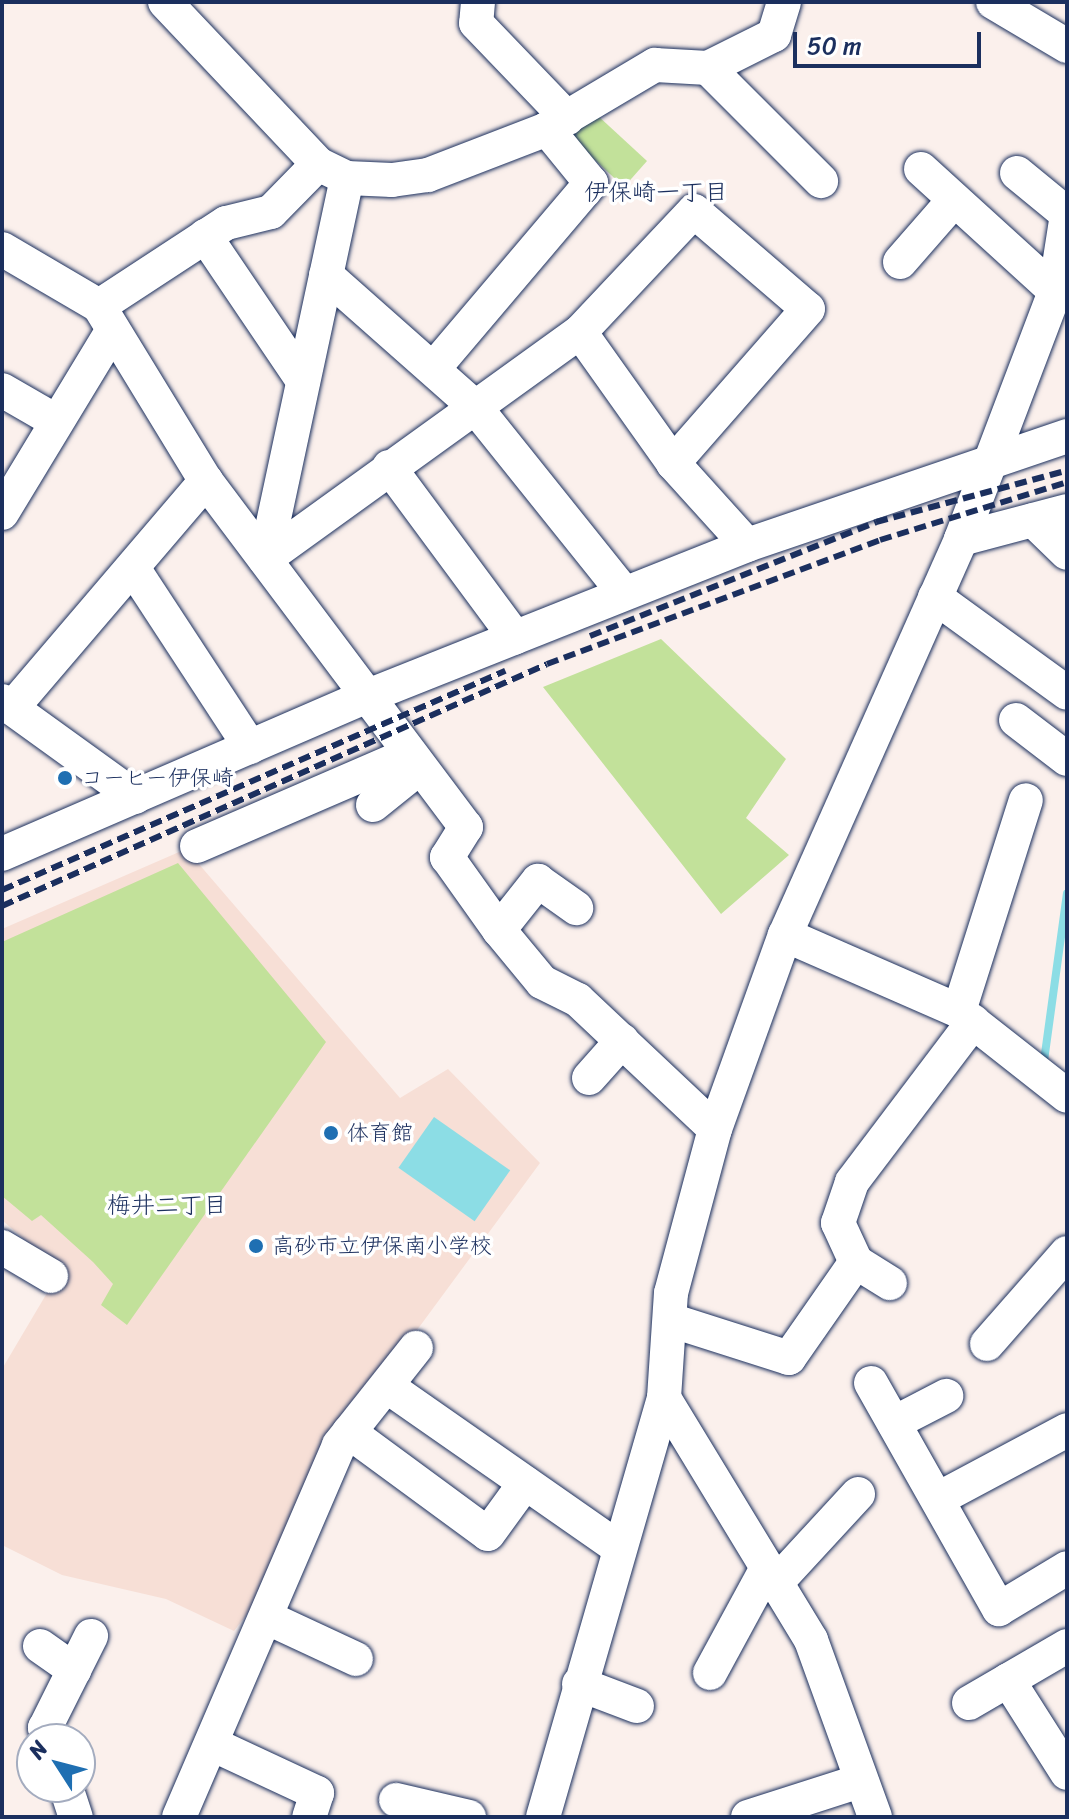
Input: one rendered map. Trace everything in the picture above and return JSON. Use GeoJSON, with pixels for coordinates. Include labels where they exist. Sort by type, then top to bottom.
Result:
{"type":"FeatureCollection","features":[{"type":"Feature","properties":{"kind":"street"},"geometry":{"type":"LineString","coordinates":[[165,2],[332,171],[326,275],[265,559]]}},
{"type":"Feature","properties":{"kind":"street"},"geometry":{"type":"LineString","coordinates":[[434,368],[591,183],[557,124],[476,23],[478,2]]}},
{"type":"Feature","properties":{"kind":"street"},"geometry":{"type":"LineString","coordinates":[[2,513],[56,421],[105,320],[205,236],[271,212],[332,171],[428,175],[557,124],[655,65],[708,68],[774,35],[784,2]]}},
{"type":"Feature","properties":{"kind":"street"},"geometry":{"type":"LineString","coordinates":[[993,2],[1067,46]]}},
{"type":"Feature","properties":{"kind":"street"},"geometry":{"type":"LineString","coordinates":[[708,68],[821,181]]}},
{"type":"Feature","properties":{"kind":"street"},"geometry":{"type":"LineString","coordinates":[[921,169],[1055,291]]}},
{"type":"Feature","properties":{"kind":"street"},"geometry":{"type":"LineString","coordinates":[[543,1817],[617,1547],[664,1398],[670,1320],[715,1129],[785,935],[961,539],[1055,291],[1067,214],[1017,173]]}},
{"type":"Feature","properties":{"kind":"street"},"geometry":{"type":"LineString","coordinates":[[900,262],[954,200]]}},
{"type":"Feature","properties":{"kind":"street"},"geometry":{"type":"LineString","coordinates":[[265,559],[580,332],[694,211],[808,309],[673,463]]}},
{"type":"Feature","properties":{"kind":"street"},"geometry":{"type":"LineString","coordinates":[[205,236],[303,381]]}},
{"type":"Feature","properties":{"kind":"street"},"geometry":{"type":"LineString","coordinates":[[2,249],[105,320],[206,481],[363,698],[466,827],[447,857],[499,930],[542,982],[578,1000],[715,1129]]}},
{"type":"Feature","properties":{"kind":"street"},"geometry":{"type":"LineString","coordinates":[[326,275],[475,407],[624,593]]}},
{"type":"Feature","properties":{"kind":"street"},"geometry":{"type":"LineString","coordinates":[[580,332],[673,463],[747,545]]}},
{"type":"Feature","properties":{"kind":"street"},"geometry":{"type":"LineString","coordinates":[[2,390],[56,421]]}},
{"type":"Feature","properties":{"kind":"street"},"geometry":{"type":"LineString","coordinates":[[2,854],[363,698],[624,593],[747,545],[990,458],[1067,436]]}},
{"type":"Feature","properties":{"kind":"street"},"geometry":{"type":"LineString","coordinates":[[389,467],[515,637]]}},
{"type":"Feature","properties":{"kind":"street"},"geometry":{"type":"LineString","coordinates":[[135,797],[7,705],[133,568],[206,481]]}},
{"type":"Feature","properties":{"kind":"street"},"geometry":{"type":"LineString","coordinates":[[961,539],[1067,511]]}},
{"type":"Feature","properties":{"kind":"street"},"geometry":{"type":"LineString","coordinates":[[1033,520],[1067,553]]}},
{"type":"Feature","properties":{"kind":"street"},"geometry":{"type":"LineString","coordinates":[[133,568],[250,747]]}},
{"type":"Feature","properties":{"kind":"street"},"geometry":{"type":"LineString","coordinates":[[935,597],[1067,693]]}},
{"type":"Feature","properties":{"kind":"street"},"geometry":{"type":"LineString","coordinates":[[1016,720],[1067,759]]}},
{"type":"Feature","properties":{"kind":"street"},"geometry":{"type":"LineString","coordinates":[[373,805],[413,761]]}},
{"type":"Feature","properties":{"kind":"street"},"geometry":{"type":"LineString","coordinates":[[197,846],[413,761]]}},
{"type":"Feature","properties":{"kind":"street"},"geometry":{"type":"LineString","coordinates":[[890,1283],[856,1262],[838,1223],[852,1182],[893,1150],[966,1017],[1026,800]]}},
{"type":"Feature","properties":{"kind":"street"},"geometry":{"type":"LineString","coordinates":[[499,930],[538,881],[576,908]]}},
{"type":"Feature","properties":{"kind":"street"},"geometry":{"type":"LineString","coordinates":[[785,935],[966,1017],[1067,1096]]}},
{"type":"Feature","properties":{"kind":"street"},"geometry":{"type":"LineString","coordinates":[[589,1078],[622,1041]]}},
{"type":"Feature","properties":{"kind":"street"},"geometry":{"type":"LineString","coordinates":[[2,1247],[51,1276]]}},
{"type":"Feature","properties":{"kind":"street"},"geometry":{"type":"LineString","coordinates":[[987,1344],[1014,1295],[1067,1253]]}},
{"type":"Feature","properties":{"kind":"street"},"geometry":{"type":"LineString","coordinates":[[670,1320],[789,1358],[856,1262]]}},
{"type":"Feature","properties":{"kind":"street"},"geometry":{"type":"LineString","coordinates":[[179,1817],[349,1432],[388,1387],[416,1348]]}},
{"type":"Feature","properties":{"kind":"street"},"geometry":{"type":"LineString","coordinates":[[871,1383],[999,1609],[1067,1568]]}},
{"type":"Feature","properties":{"kind":"street"},"geometry":{"type":"LineString","coordinates":[[388,1387],[617,1547]]}},
{"type":"Feature","properties":{"kind":"street"},"geometry":{"type":"LineString","coordinates":[[894,1423],[946,1396]]}},
{"type":"Feature","properties":{"kind":"street"},"geometry":{"type":"LineString","coordinates":[[664,1398],[811,1640],[857,1782],[875,1817]]}},
{"type":"Feature","properties":{"kind":"street"},"geometry":{"type":"LineString","coordinates":[[938,1499],[1067,1430]]}},
{"type":"Feature","properties":{"kind":"street"},"geometry":{"type":"LineString","coordinates":[[349,1432],[488,1534],[525,1483]]}},
{"type":"Feature","properties":{"kind":"street"},"geometry":{"type":"LineString","coordinates":[[710,1673],[771,1576],[858,1494]]}},
{"type":"Feature","properties":{"kind":"street"},"geometry":{"type":"LineString","coordinates":[[268,1618],[356,1659]]}},
{"type":"Feature","properties":{"kind":"street"},"geometry":{"type":"LineString","coordinates":[[48,1723],[91,1636]]}},
{"type":"Feature","properties":{"kind":"street"},"geometry":{"type":"LineString","coordinates":[[40,1646],[74,1670]]}},
{"type":"Feature","properties":{"kind":"street"},"geometry":{"type":"LineString","coordinates":[[969,1703],[1067,1646]]}},
{"type":"Feature","properties":{"kind":"street"},"geometry":{"type":"LineString","coordinates":[[1008,1680],[1063,1758]]}},
{"type":"Feature","properties":{"kind":"street"},"geometry":{"type":"LineString","coordinates":[[579,1684],[637,1706]]}},
{"type":"Feature","properties":{"kind":"street"},"geometry":{"type":"LineString","coordinates":[[212,1744],[317,1793],[309,1817]]}},
{"type":"Feature","properties":{"kind":"street"},"geometry":{"type":"LineString","coordinates":[[748,1817],[857,1782]]}},
{"type":"Feature","properties":{"kind":"street"},"geometry":{"type":"LineString","coordinates":[[396,1800],[469,1817]]}},
{"type":"Feature","properties":{"kind":"shaded area","name":"高砂市立伊保南小学校"},"geometry":{"type":"Polygon","coordinates":[[[186,849],[400,1098],[448,1069],[540,1163],[339,1436],[267,1588],[234,1631],[166,1599],[62,1575],[2,1545],[2,1369],[60,1271],[2,1220],[2,929],[186,849]]]}},
{"type":"Feature","properties":{"kind":"green space"},"geometry":{"type":"Polygon","coordinates":[[[596,114],[647,161],[624,187],[570,137],[575,124],[596,114]]]}},
{"type":"Feature","properties":{"kind":"green space"},"geometry":{"type":"Polygon","coordinates":[[[661,639],[786,759],[746,818],[789,855],[721,914],[543,687],[661,639]]]}},
{"type":"Feature","properties":{"kind":"green space"},"geometry":{"type":"Polygon","coordinates":[[[178,863],[326,1042],[127,1325],[101,1305],[113,1284],[93,1262],[41,1215],[32,1221],[2,1196],[2,942],[178,863]]]}},
{"type":"Feature","properties":{"kind":"water"},"geometry":{"type":"Polygon","coordinates":[[[434,1117],[510,1170],[475,1221],[398,1168],[434,1117]]]}},
{"type":"Feature","properties":{"kind":"waterway"},"geometry":{"type":"LineString","coordinates":[[1044,1061],[1067,894]]}},
{"type":"Feature","properties":{"kind":"railway"},"geometry":{"type":"LineString","coordinates":[[590,636],[876,522],[1061,472]]}},
{"type":"Feature","properties":{"kind":"railway"},"geometry":{"type":"LineString","coordinates":[[2,906],[547,664],[880,540],[1067,482]]}},
{"type":"Feature","properties":{"kind":"railway"},"geometry":{"type":"LineString","coordinates":[[2,890],[505,671]]}},
{"type":"Feature","properties":{"kind":"place","name":"コーヒー伊保崎"},"geometry":{"type":"Point","coordinates":[65,778]}},
{"type":"Feature","properties":{"kind":"place","name":"体育館"},"geometry":{"type":"Point","coordinates":[331,1133]}},
{"type":"Feature","properties":{"kind":"place","name":"高砂市立伊保南小学校"},"geometry":{"type":"Point","coordinates":[256,1246]}},
{"type":"Feature","properties":{"kind":"district","name":"伊保崎一丁目"},"geometry":{"type":"Point","coordinates":[656,193]}},
{"type":"Feature","properties":{"kind":"district","name":"梅井二丁目"},"geometry":{"type":"Point","coordinates":[167,1206]}}]}
